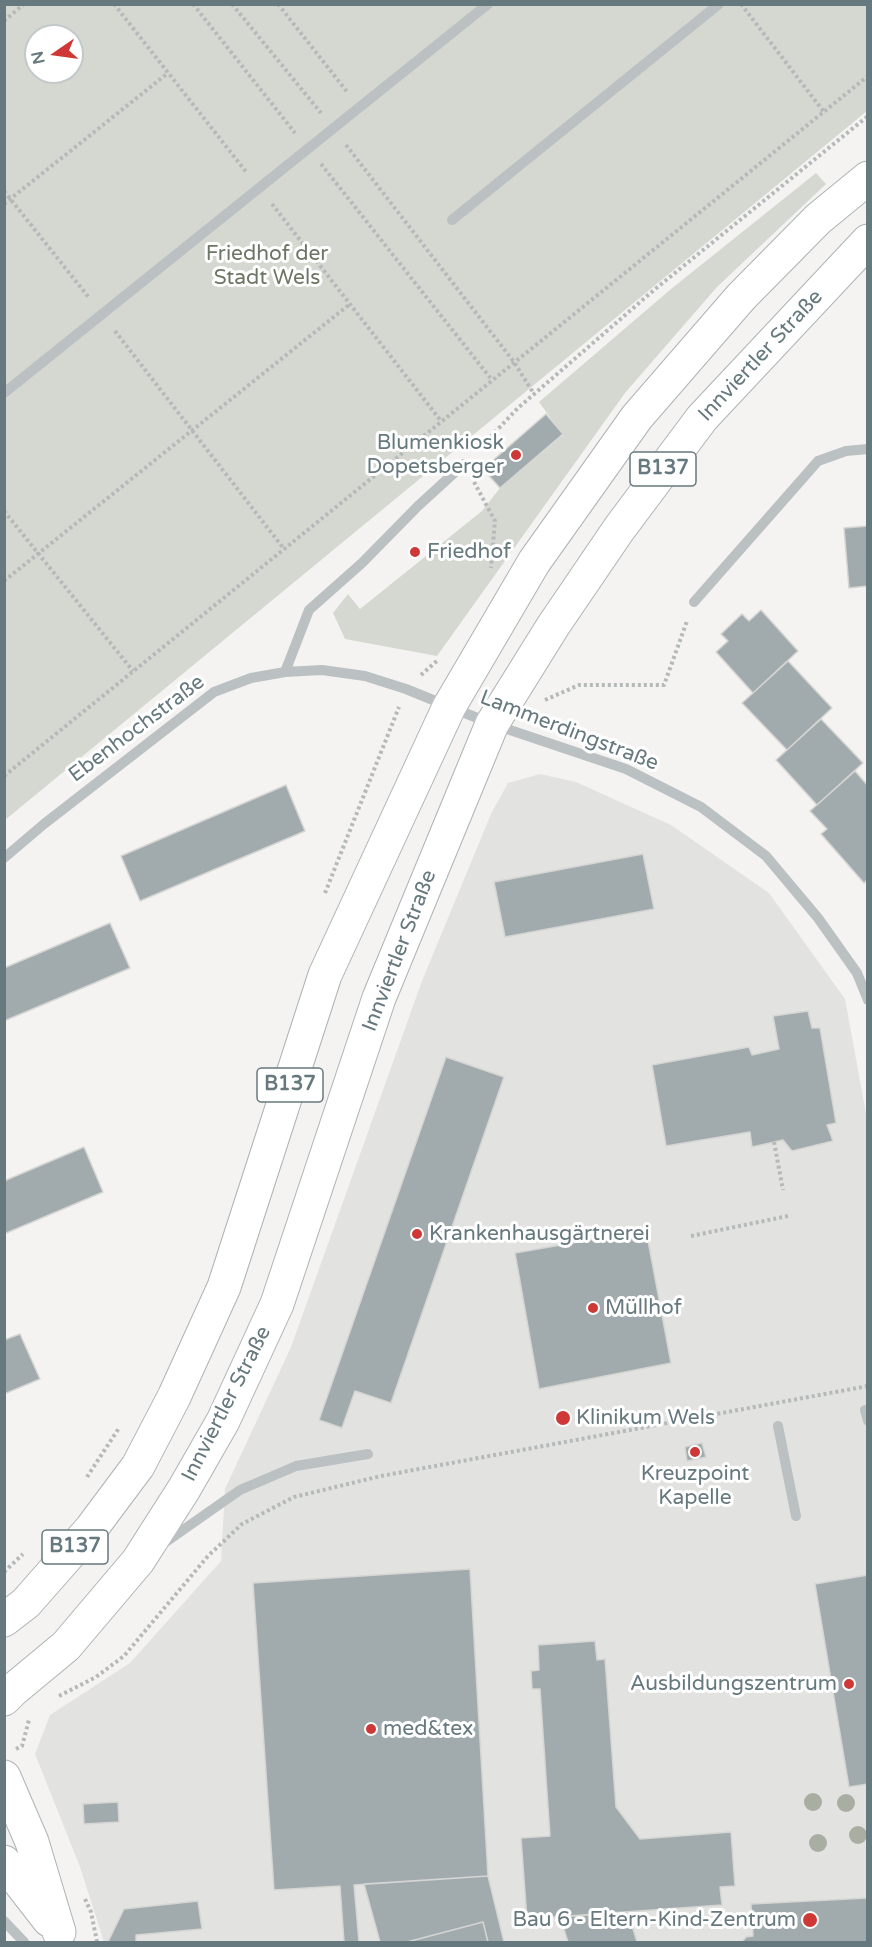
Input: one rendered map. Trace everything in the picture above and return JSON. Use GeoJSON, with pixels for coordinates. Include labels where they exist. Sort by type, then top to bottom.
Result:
{"type":"FeatureCollection","features":[{"type":"Feature","properties":{"kind":"main road","name":"B137"},"geometry":{"type":"LineString","coordinates":[[4,1620],[26,1603],[91,1529],[138,1466],[174,1397],[224,1287],[325,975],[449,707],[534,562],[638,417],[741,297],[818,219],[867,178]]}},
{"type":"Feature","properties":{"kind":"main road","name":"Innviertler Straße"},"geometry":{"type":"LineString","coordinates":[[18,1705],[138,1561],[224,1421],[277,1304],[379,998],[492,724],[553,626],[619,529],[702,418],[867,241]]}},
{"type":"Feature","properties":{"kind":"main road"},"geometry":{"type":"LineString","coordinates":[[9,1764],[59,1937]]}},
{"type":"Feature","properties":{"kind":"main road"},"geometry":{"type":"LineString","coordinates":[[4,1862],[59,1937]]}},
{"type":"Feature","properties":{"kind":"street"},"geometry":{"type":"LineString","coordinates":[[4,393],[488,4]]}},
{"type":"Feature","properties":{"kind":"street"},"geometry":{"type":"LineString","coordinates":[[452,220],[719,4]]}},
{"type":"Feature","properties":{"kind":"street"},"geometry":{"type":"LineString","coordinates":[[694,602],[818,461],[846,451],[867,449]]}},
{"type":"Feature","properties":{"kind":"street"},"geometry":{"type":"LineString","coordinates":[[285,672],[309,610],[362,563],[418,506],[464,464]]}},
{"type":"Feature","properties":{"kind":"street","name":"Ebenhochstraße"},"geometry":{"type":"LineString","coordinates":[[4,858],[44,824],[214,692],[251,678],[285,672],[322,670],[365,676],[406,689],[449,707]]}},
{"type":"Feature","properties":{"kind":"street","name":"Lammerdingstraße"},"geometry":{"type":"LineString","coordinates":[[449,707],[492,724],[626,769],[711,814],[766,856],[818,918],[843,953],[857,973],[867,1000]]}},
{"type":"Feature","properties":{"kind":"street"},"geometry":{"type":"LineString","coordinates":[[778,1426],[796,1516]]}},
{"type":"Feature","properties":{"kind":"street"},"geometry":{"type":"LineString","coordinates":[[138,1561],[240,1490],[296,1466],[369,1454]]}},
{"type":"Feature","properties":{"kind":"street"},"geometry":{"type":"LineString","coordinates":[[4,1921],[24,1942]]}},
{"type":"Feature","properties":{"kind":"path"},"geometry":{"type":"LineString","coordinates":[[4,21],[24,4]]}},
{"type":"Feature","properties":{"kind":"path"},"geometry":{"type":"LineString","coordinates":[[114,4],[441,422]]}},
{"type":"Feature","properties":{"kind":"path"},"geometry":{"type":"LineString","coordinates":[[193,4],[492,380]]}},
{"type":"Feature","properties":{"kind":"path"},"geometry":{"type":"LineString","coordinates":[[232,4],[333,128],[514,362],[534,394]]}},
{"type":"Feature","properties":{"kind":"path"},"geometry":{"type":"LineString","coordinates":[[278,4],[359,108]]}},
{"type":"Feature","properties":{"kind":"path"},"geometry":{"type":"LineString","coordinates":[[741,4],[824,112]]}},
{"type":"Feature","properties":{"kind":"path"},"geometry":{"type":"LineString","coordinates":[[4,204],[168,73]]}},
{"type":"Feature","properties":{"kind":"path"},"geometry":{"type":"LineString","coordinates":[[4,776],[867,76]]}},
{"type":"Feature","properties":{"kind":"path"},"geometry":{"type":"LineString","coordinates":[[4,191],[284,549]]}},
{"type":"Feature","properties":{"kind":"path"},"geometry":{"type":"LineString","coordinates":[[4,581],[350,304]]}},
{"type":"Feature","properties":{"kind":"path"},"geometry":{"type":"LineString","coordinates":[[4,512],[133,671]]}},
{"type":"Feature","properties":{"kind":"path"},"geometry":{"type":"LineString","coordinates":[[536,704],[579,685],[664,685],[694,602]]}},
{"type":"Feature","properties":{"kind":"path"},"geometry":{"type":"LineString","coordinates":[[774,1142],[783,1190]]}},
{"type":"Feature","properties":{"kind":"path"},"geometry":{"type":"LineString","coordinates":[[691,1236],[788,1216]]}},
{"type":"Feature","properties":{"kind":"path"},"geometry":{"type":"LineString","coordinates":[[56,1698],[96,1677],[124,1656],[208,1556],[242,1524],[294,1497],[381,1476],[867,1386]]}},
{"type":"Feature","properties":{"kind":"path"},"geometry":{"type":"LineString","coordinates":[[9,1764],[22,1746],[18,1705]]}},
{"type":"Feature","properties":{"kind":"shaded area","name":"Klinikum Wels"},"geometry":{"type":"Polygon","coordinates":[[[540,774],[576,782],[671,825],[769,893],[845,999],[867,1119],[867,1942],[104,1942],[80,1867],[35,1754],[50,1715],[130,1663],[221,1561],[225,1489],[291,1347],[422,981],[491,814],[508,783],[540,774]]]}},
{"type":"Feature","properties":{"kind":"green space","name":"Friedhof der Stadt Wels"},"geometry":{"type":"Polygon","coordinates":[[[5,5],[867,5],[867,111],[5,820],[5,5]]]}},
{"type":"Feature","properties":{"kind":"green space"},"geometry":{"type":"Polygon","coordinates":[[[816,173],[826,184],[717,287],[625,393],[437,656],[345,639],[333,613],[348,594],[360,609],[482,511],[500,488],[563,435],[539,402],[671,289],[816,173]]]}},
{"type":"Feature","properties":{"kind":"building"},"geometry":{"type":"Polygon","coordinates":[[[546,414],[563,434],[500,488],[483,469],[546,414]]]}},
{"type":"Feature","properties":{"kind":"building"},"geometry":{"type":"Polygon","coordinates":[[[868,526],[868,586],[849,588],[844,528],[868,526]]]}},
{"type":"Feature","properties":{"kind":"building"},"geometry":{"type":"Polygon","coordinates":[[[761,610],[798,651],[753,693],[716,652],[728,641],[721,634],[742,614],[749,621],[761,610]]]}},
{"type":"Feature","properties":{"kind":"building"},"geometry":{"type":"Polygon","coordinates":[[[788,661],[832,708],[787,750],[742,703],[788,661]]]}},
{"type":"Feature","properties":{"kind":"building"},"geometry":{"type":"Polygon","coordinates":[[[821,719],[863,763],[817,805],[776,760],[821,719]]]}},
{"type":"Feature","properties":{"kind":"building"},"geometry":{"type":"Polygon","coordinates":[[[855,771],[868,786],[868,879],[864,883],[821,834],[827,829],[810,811],[855,771]]]}},
{"type":"Feature","properties":{"kind":"building"},"geometry":{"type":"Polygon","coordinates":[[[286,785],[305,831],[140,901],[121,856],[286,785]]]}},
{"type":"Feature","properties":{"kind":"building"},"geometry":{"type":"Polygon","coordinates":[[[643,854],[654,909],[505,937],[494,882],[643,854]]]}},
{"type":"Feature","properties":{"kind":"building"},"geometry":{"type":"Polygon","coordinates":[[[110,923],[130,968],[4,1021],[4,968],[110,923]]]}},
{"type":"Feature","properties":{"kind":"building"},"geometry":{"type":"Polygon","coordinates":[[[808,1011],[812,1028],[820,1028],[836,1123],[827,1125],[833,1141],[792,1151],[783,1140],[752,1147],[750,1132],[666,1146],[652,1065],[749,1047],[752,1055],[779,1049],[773,1016],[808,1011]]]}},
{"type":"Feature","properties":{"kind":"building","name":"Krankenhausgärtnerei"},"geometry":{"type":"Polygon","coordinates":[[[446,1057],[504,1077],[391,1403],[355,1391],[342,1428],[319,1420],[446,1057]]]}},
{"type":"Feature","properties":{"kind":"building"},"geometry":{"type":"Polygon","coordinates":[[[84,1147],[103,1192],[4,1234],[4,1181],[84,1147]]]}},
{"type":"Feature","properties":{"kind":"building","name":"Müllhof"},"geometry":{"type":"Polygon","coordinates":[[[646,1230],[671,1363],[539,1389],[515,1253],[646,1230]]]}},
{"type":"Feature","properties":{"kind":"building"},"geometry":{"type":"Polygon","coordinates":[[[20,1334],[40,1379],[4,1394],[4,1340],[20,1334]]]}},
{"type":"Feature","properties":{"kind":"building","name":"Kreuzpoint Kapelle"},"geometry":{"type":"Polygon","coordinates":[[[702,1443],[706,1457],[687,1461],[685,1447],[702,1443]]]}},
{"type":"Feature","properties":{"kind":"building","name":"med&tex"},"geometry":{"type":"Polygon","coordinates":[[[470,1569],[488,1876],[354,1885],[359,1942],[344,1942],[340,1886],[274,1890],[253,1583],[470,1569]]]}},
{"type":"Feature","properties":{"kind":"building","name":"Ausbildungszentrum"},"geometry":{"type":"Polygon","coordinates":[[[868,1575],[868,1784],[849,1787],[815,1584],[868,1575]]]}},
{"type":"Feature","properties":{"kind":"building"},"geometry":{"type":"Polygon","coordinates":[[[595,1641],[597,1660],[605,1659],[616,1807],[640,1839],[731,1832],[735,1886],[720,1887],[722,1905],[527,1919],[521,1838],[550,1836],[540,1689],[532,1689],[531,1671],[539,1670],[538,1645],[595,1641]]]}},
{"type":"Feature","properties":{"kind":"building"},"geometry":{"type":"Polygon","coordinates":[[[118,1802],[119,1822],[84,1824],[83,1804],[118,1802]]]}},
{"type":"Feature","properties":{"kind":"building"},"geometry":{"type":"Polygon","coordinates":[[[488,1876],[504,1942],[488,1942],[483,1922],[407,1942],[380,1942],[364,1884],[488,1876]]]}},
{"type":"Feature","properties":{"kind":"building","name":"Bau 6 - Eltern-Kind-Zentrum"},"geometry":{"type":"Polygon","coordinates":[[[868,1898],[868,1942],[742,1942],[746,1937],[753,1936],[751,1904],[868,1898]]]}},
{"type":"Feature","properties":{"kind":"building"},"geometry":{"type":"Polygon","coordinates":[[[198,1901],[202,1929],[136,1935],[136,1942],[108,1942],[124,1909],[198,1901]]]}},
{"type":"Feature","properties":{"kind":"building"},"geometry":{"type":"Polygon","coordinates":[[[628,1912],[637,1942],[568,1942],[560,1917],[628,1912]]]}},
{"type":"Feature","properties":{"kind":"building"},"geometry":{"type":"Polygon","coordinates":[[[483,1922],[488,1942],[407,1942],[483,1922]]]}},
{"type":"Feature","properties":{"kind":"place","name":"Blumenkiosk Dopetsberger"},"geometry":{"type":"Point","coordinates":[516,455]}},
{"type":"Feature","properties":{"kind":"place","name":"Friedhof"},"geometry":{"type":"Point","coordinates":[415,552]}},
{"type":"Feature","properties":{"kind":"place","name":"Krankenhausgärtnerei"},"geometry":{"type":"Point","coordinates":[417,1234]}},
{"type":"Feature","properties":{"kind":"place","name":"Müllhof"},"geometry":{"type":"Point","coordinates":[593,1308]}},
{"type":"Feature","properties":{"kind":"place","name":"Klinikum Wels"},"geometry":{"type":"Point","coordinates":[563,1418]}},
{"type":"Feature","properties":{"kind":"place","name":"Kreuzpoint Kapelle"},"geometry":{"type":"Point","coordinates":[695,1452]}},
{"type":"Feature","properties":{"kind":"place","name":"Ausbildungszentrum"},"geometry":{"type":"Point","coordinates":[849,1684]}},
{"type":"Feature","properties":{"kind":"place","name":"med&tex"},"geometry":{"type":"Point","coordinates":[371,1729]}},
{"type":"Feature","properties":{"kind":"place","name":"Bau 6 - Eltern-Kind-Zentrum"},"geometry":{"type":"Point","coordinates":[810,1920]}}]}
